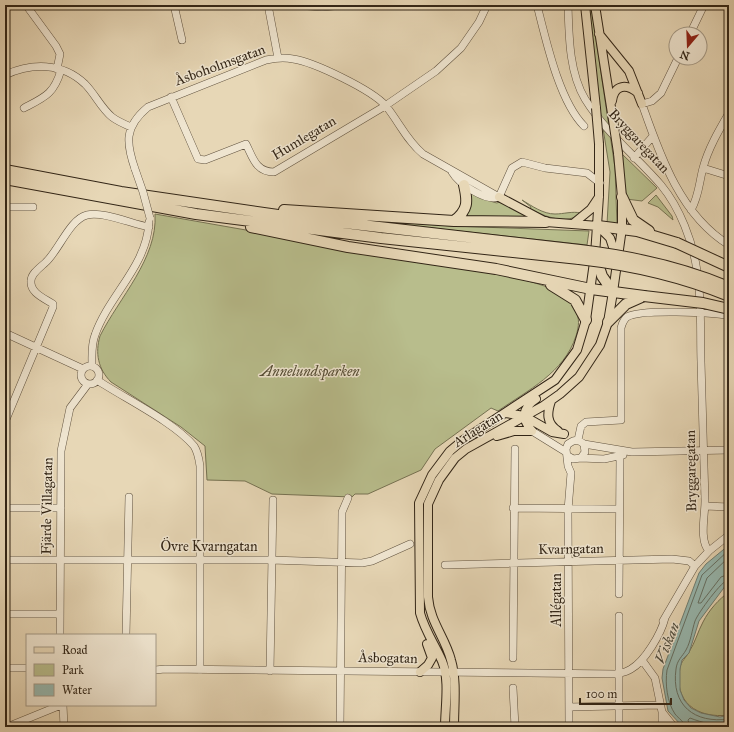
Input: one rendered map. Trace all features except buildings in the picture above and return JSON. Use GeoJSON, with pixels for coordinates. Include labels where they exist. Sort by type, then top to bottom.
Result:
{"type":"FeatureCollection","features":[{"type":"Feature","properties":{"kind":"highway"},"geometry":{"type":"LineString","coordinates":[[5,170],[114,191],[190,203],[382,229],[657,263],[687,271],[729,286]]}},
{"type":"Feature","properties":{"kind":"highway"},"geometry":{"type":"LineString","coordinates":[[5,179],[196,214],[381,238],[579,254],[685,279],[729,296]]}},
{"type":"Feature","properties":{"kind":"highway"},"geometry":{"type":"LineString","coordinates":[[454,221],[464,213],[467,205],[464,185]]}},
{"type":"Feature","properties":{"kind":"highway"},"geometry":{"type":"LineString","coordinates":[[622,197],[634,220],[657,237]]}},
{"type":"Feature","properties":{"kind":"highway"},"geometry":{"type":"LineString","coordinates":[[190,203],[454,221],[546,222]]}},
{"type":"Feature","properties":{"kind":"highway"},"geometry":{"type":"LineString","coordinates":[[196,214],[248,227],[348,247],[468,264],[544,281],[591,289],[703,303],[729,309]]}},
{"type":"Feature","properties":{"kind":"highway"},"geometry":{"type":"LineString","coordinates":[[598,226],[622,228],[677,243],[729,267]]}},
{"type":"Feature","properties":{"kind":"highway"},"geometry":{"type":"LineString","coordinates":[[595,255],[602,276],[613,292]]}},
{"type":"Feature","properties":{"kind":"highway"},"geometry":{"type":"LineString","coordinates":[[544,281],[575,300],[586,320]]}},
{"type":"Feature","properties":{"kind":"highway"},"geometry":{"type":"LineString","coordinates":[[608,322],[626,304],[644,296]]}},
{"type":"Feature","properties":{"kind":"main road","name":"Arlagatan"},"geometry":{"type":"LineString","coordinates":[[449,672],[442,662],[426,631],[420,613],[420,503],[424,490],[432,475],[450,451],[462,441],[555,380],[577,350],[586,320],[598,226],[600,144],[594,76],[585,5]]}},
{"type":"Feature","properties":{"kind":"main road","name":"Arlagatan"},"geometry":{"type":"LineString","coordinates":[[449,672],[451,659],[429,611],[428,504],[439,480],[448,466],[466,449],[551,401],[569,386],[587,366],[600,345],[608,322],[622,228],[622,197],[618,153],[595,5]]}},
{"type":"Feature","properties":{"kind":"main road"},"geometry":{"type":"LineString","coordinates":[[599,34],[629,71],[642,104]]}},
{"type":"Feature","properties":{"kind":"main road"},"geometry":{"type":"LineString","coordinates":[[611,109],[612,95],[617,88],[627,86],[638,93]]}},
{"type":"Feature","properties":{"kind":"main road"},"geometry":{"type":"LineString","coordinates":[[574,223],[591,210],[599,196]]}},
{"type":"Feature","properties":{"kind":"main road"},"geometry":{"type":"LineString","coordinates":[[499,197],[546,222],[598,226],[610,238],[618,261]]}},
{"type":"Feature","properties":{"kind":"main road"},"geometry":{"type":"LineString","coordinates":[[532,431],[524,422],[524,416],[528,404],[551,387],[555,380]]}},
{"type":"Feature","properties":{"kind":"main road"},"geometry":{"type":"LineString","coordinates":[[551,401],[547,416],[549,422],[554,429],[564,434]]}},
{"type":"Feature","properties":{"kind":"main road"},"geometry":{"type":"LineString","coordinates":[[506,413],[524,416],[552,432],[564,434]]}},
{"type":"Feature","properties":{"kind":"main road"},"geometry":{"type":"LineString","coordinates":[[476,443],[508,432],[532,431]]}},
{"type":"Feature","properties":{"kind":"main road"},"geometry":{"type":"LineString","coordinates":[[420,672],[432,658],[426,639],[426,631]]}},
{"type":"Feature","properties":{"kind":"main road"},"geometry":{"type":"LineString","coordinates":[[445,727],[449,672]]}},
{"type":"Feature","properties":{"kind":"main road"},"geometry":{"type":"LineString","coordinates":[[449,672],[454,727]]}},
{"type":"Feature","properties":{"kind":"street"},"geometry":{"type":"LineString","coordinates":[[24,108],[51,93],[55,88],[60,54],[56,46],[26,5]]}},
{"type":"Feature","properties":{"kind":"street"},"geometry":{"type":"LineString","coordinates":[[174,5],[182,40]]}},
{"type":"Feature","properties":{"kind":"street"},"geometry":{"type":"LineString","coordinates":[[268,5],[278,58]]}},
{"type":"Feature","properties":{"kind":"street"},"geometry":{"type":"LineString","coordinates":[[293,5],[322,7],[346,5]]}},
{"type":"Feature","properties":{"kind":"street"},"geometry":{"type":"LineString","coordinates":[[385,106],[425,80],[461,48],[476,27],[487,5]]}},
{"type":"Feature","properties":{"kind":"street"},"geometry":{"type":"LineString","coordinates":[[536,5],[553,63],[565,95],[578,121],[584,126]]}},
{"type":"Feature","properties":{"kind":"street","name":"Bryggaregatan"},"geometry":{"type":"LineString","coordinates":[[568,5],[572,59],[582,93],[608,131],[662,186],[680,217],[694,257],[700,313],[705,506],[704,544],[709,551]]}},
{"type":"Feature","properties":{"kind":"street"},"geometry":{"type":"LineString","coordinates":[[694,26],[704,5]]}},
{"type":"Feature","properties":{"kind":"street","name":"Åsboholmsgatan"},"geometry":{"type":"LineString","coordinates":[[131,127],[136,118],[148,107],[171,97],[266,60],[278,58],[294,59],[314,65],[368,92],[385,106],[413,146],[452,172],[459,174],[499,197]]}},
{"type":"Feature","properties":{"kind":"street"},"geometry":{"type":"LineString","coordinates":[[5,75],[28,66],[59,69],[84,83],[111,117],[131,127],[128,150],[143,192],[150,218],[147,240],[141,256],[95,335],[92,366]]}},
{"type":"Feature","properties":{"kind":"street"},"geometry":{"type":"LineString","coordinates":[[674,66],[661,92],[652,101],[642,104],[653,136],[680,194],[707,228],[729,245]]}},
{"type":"Feature","properties":{"kind":"street","name":"Humlegatan"},"geometry":{"type":"LineString","coordinates":[[171,97],[198,160],[205,160],[246,144],[257,166],[268,172],[279,169],[385,106]]}},
{"type":"Feature","properties":{"kind":"street"},"geometry":{"type":"LineString","coordinates":[[692,210],[698,198],[703,168],[719,129],[729,113]]}},
{"type":"Feature","properties":{"kind":"street"},"geometry":{"type":"LineString","coordinates":[[634,158],[653,136]]}},
{"type":"Feature","properties":{"kind":"street"},"geometry":{"type":"LineString","coordinates":[[499,197],[510,172],[518,163],[587,173],[600,183]]}},
{"type":"Feature","properties":{"kind":"street"},"geometry":{"type":"LineString","coordinates":[[703,168],[729,176]]}},
{"type":"Feature","properties":{"kind":"street","name":"Åsboholmsgatan"},"geometry":{"type":"LineString","coordinates":[[452,172],[456,179],[464,185],[488,198],[493,199],[499,197]]}},
{"type":"Feature","properties":{"kind":"street"},"geometry":{"type":"LineString","coordinates":[[5,207],[33,207]]}},
{"type":"Feature","properties":{"kind":"street"},"geometry":{"type":"LineString","coordinates":[[5,422],[8,403],[53,307],[53,304],[36,293],[32,288],[32,277],[54,253],[74,222],[84,215],[91,214],[149,226]]}},
{"type":"Feature","properties":{"kind":"street","name":"Bryggaregatan"},"geometry":{"type":"LineString","coordinates":[[699,293],[711,309],[719,314]]}},
{"type":"Feature","properties":{"kind":"street"},"geometry":{"type":"LineString","coordinates":[[579,442],[580,428],[584,423],[590,421],[621,420],[620,341],[623,321],[628,316],[638,314],[700,313],[729,316]]}},
{"type":"Feature","properties":{"kind":"street"},"geometry":{"type":"LineString","coordinates":[[5,333],[83,369],[92,366]]}},
{"type":"Feature","properties":{"kind":"street"},"geometry":{"type":"LineString","coordinates":[[92,366],[98,372],[98,380]]}},
{"type":"Feature","properties":{"kind":"street"},"geometry":{"type":"LineString","coordinates":[[83,369],[81,378],[88,384],[98,380]]}},
{"type":"Feature","properties":{"kind":"street"},"geometry":{"type":"LineString","coordinates":[[98,380],[161,420],[182,435],[194,446],[200,466],[200,670]]}},
{"type":"Feature","properties":{"kind":"street","name":"Fjärde Villagatan"},"geometry":{"type":"LineString","coordinates":[[60,634],[59,560],[61,451],[70,408],[88,384]]}},
{"type":"Feature","properties":{"kind":"street"},"geometry":{"type":"LineString","coordinates":[[532,431],[567,454],[571,459],[593,460],[620,457],[632,452]]}},
{"type":"Feature","properties":{"kind":"street"},"geometry":{"type":"LineString","coordinates":[[564,434],[573,437],[579,442],[585,452],[579,459]]}},
{"type":"Feature","properties":{"kind":"street"},"geometry":{"type":"LineString","coordinates":[[567,454],[568,444],[579,442],[632,452],[729,450]]}},
{"type":"Feature","properties":{"kind":"street"},"geometry":{"type":"LineString","coordinates":[[513,658],[514,449]]}},
{"type":"Feature","properties":{"kind":"street","name":"Allégatan"},"geometry":{"type":"LineString","coordinates":[[567,454],[568,466],[571,473]]}},
{"type":"Feature","properties":{"kind":"street"},"geometry":{"type":"LineString","coordinates":[[619,594],[618,509],[620,457]]}},
{"type":"Feature","properties":{"kind":"street","name":"Allégatan"},"geometry":{"type":"LineString","coordinates":[[569,727],[568,510],[571,473],[579,459]]}},
{"type":"Feature","properties":{"kind":"street"},"geometry":{"type":"LineString","coordinates":[[126,634],[129,497]]}},
{"type":"Feature","properties":{"kind":"street"},"geometry":{"type":"LineString","coordinates":[[340,727],[342,512],[348,498]]}},
{"type":"Feature","properties":{"kind":"street"},"geometry":{"type":"LineString","coordinates":[[270,671],[273,500]]}},
{"type":"Feature","properties":{"kind":"street"},"geometry":{"type":"LineString","coordinates":[[705,506],[729,506]]}},
{"type":"Feature","properties":{"kind":"street"},"geometry":{"type":"LineString","coordinates":[[5,508],[61,508]]}},
{"type":"Feature","properties":{"kind":"street"},"geometry":{"type":"LineString","coordinates":[[513,508],[568,510],[618,509]]}},
{"type":"Feature","properties":{"kind":"street"},"geometry":{"type":"LineString","coordinates":[[620,673],[632,669],[642,660],[695,566],[709,551],[729,535]]}},
{"type":"Feature","properties":{"kind":"street","name":"Övre Kvarngatan"},"geometry":{"type":"LineString","coordinates":[[5,560],[271,560],[362,563],[372,561],[410,544]]}},
{"type":"Feature","properties":{"kind":"street","name":"Kvarngatan"},"geometry":{"type":"LineString","coordinates":[[445,565],[619,562],[672,559],[690,561],[695,566]]}},
{"type":"Feature","properties":{"kind":"street"},"geometry":{"type":"LineString","coordinates":[[5,614],[60,614]]}},
{"type":"Feature","properties":{"kind":"street"},"geometry":{"type":"LineString","coordinates":[[619,616],[619,727]]}},
{"type":"Feature","properties":{"kind":"street"},"geometry":{"type":"LineString","coordinates":[[642,660],[657,682],[662,727]]}},
{"type":"Feature","properties":{"kind":"street"},"geometry":{"type":"LineString","coordinates":[[5,668],[26,668]]}},
{"type":"Feature","properties":{"kind":"street","name":"Åsbogatan"},"geometry":{"type":"LineString","coordinates":[[156,670],[340,670],[568,674],[620,673]]}},
{"type":"Feature","properties":{"kind":"street"},"geometry":{"type":"LineString","coordinates":[[513,688],[515,727]]}},
{"type":"Feature","properties":{"kind":"street"},"geometry":{"type":"LineString","coordinates":[[7,727],[60,706]]}},
{"type":"Feature","properties":{"kind":"street"},"geometry":{"type":"LineString","coordinates":[[62,706],[64,727]]}},
{"type":"Feature","properties":{"kind":"street"},"geometry":{"type":"LineString","coordinates":[[569,707],[661,708]]}},
{"type":"Feature","properties":{"kind":"street"},"geometry":{"type":"LineString","coordinates":[[661,708],[674,727]]}},
{"type":"Feature","properties":{"kind":"green space"},"geometry":{"type":"Polygon","coordinates":[[[588,5],[591,5],[615,168],[617,225],[607,224],[610,172],[595,78],[588,5]]]}},
{"type":"Feature","properties":{"kind":"green space"},"geometry":{"type":"Polygon","coordinates":[[[621,153],[657,188],[642,201],[626,199],[621,153]]]}},
{"type":"Feature","properties":{"kind":"green space"},"geometry":{"type":"Polygon","coordinates":[[[469,190],[493,202],[497,203],[501,201],[529,217],[466,216],[469,190]]]}},
{"type":"Feature","properties":{"kind":"green space"},"geometry":{"type":"Polygon","coordinates":[[[656,195],[672,216],[673,220],[658,207],[648,203],[656,195]]]}},
{"type":"Feature","properties":{"kind":"green space"},"geometry":{"type":"Polygon","coordinates":[[[522,200],[546,213],[581,213],[569,219],[549,217],[530,209],[531,207],[522,200]]]}},
{"type":"Feature","properties":{"kind":"green space","name":"Annelundsparken"},"geometry":{"type":"Polygon","coordinates":[[[155,214],[518,278],[550,288],[568,298],[578,316],[576,336],[563,360],[544,380],[498,411],[491,408],[435,449],[421,470],[368,494],[355,494],[352,497],[272,494],[245,481],[207,480],[205,446],[181,427],[111,382],[100,366],[98,349],[100,336],[144,262],[154,230],[155,214]]]}},
{"type":"Feature","properties":{"kind":"green space"},"geometry":{"type":"Polygon","coordinates":[[[350,219],[452,226],[589,231],[587,245],[350,219]]]}},
{"type":"Feature","properties":{"kind":"green space"},"geometry":{"type":"Polygon","coordinates":[[[729,592],[729,715],[717,716],[698,711],[690,706],[684,699],[680,690],[680,668],[682,661],[688,654],[708,613],[718,601],[729,592]]]}},
{"type":"Feature","properties":{"kind":"water"},"geometry":{"type":"Polygon","coordinates":[[[729,545],[729,581],[699,621],[689,653],[682,660],[680,669],[680,690],[684,700],[691,708],[701,713],[720,717],[729,715],[729,727],[683,727],[668,711],[662,678],[663,669],[699,573],[706,564],[729,545]]]}},
{"type":"Feature","properties":{"kind":"water label","name":"Viskan"},"geometry":{"type":"Point","coordinates":[667,643]}}]}
